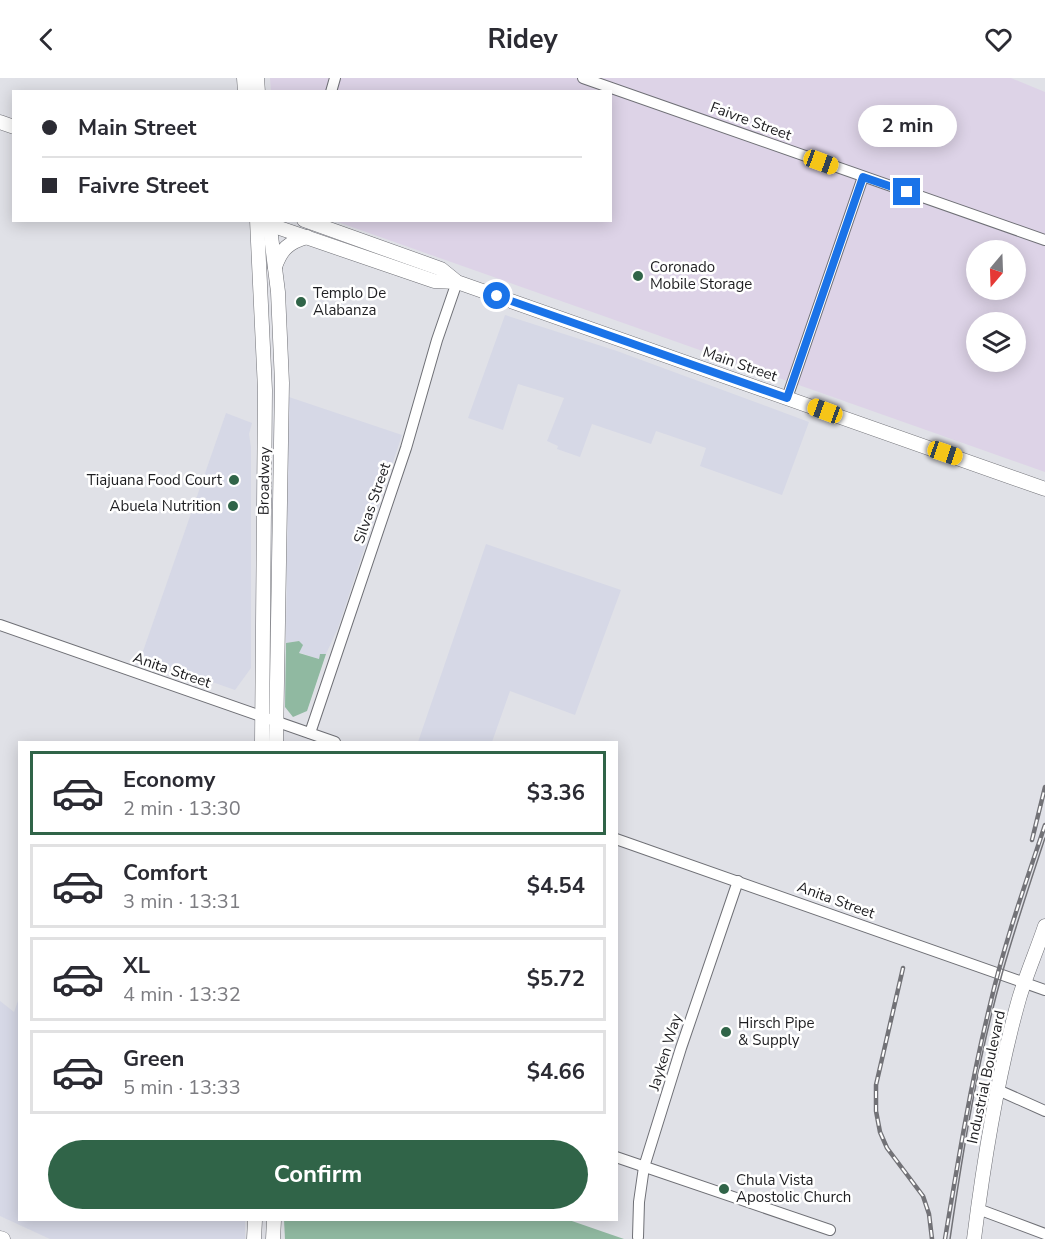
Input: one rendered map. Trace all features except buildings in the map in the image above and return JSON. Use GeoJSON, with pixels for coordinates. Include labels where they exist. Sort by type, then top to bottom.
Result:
{"type":"FeatureCollection","features":[{"type":"Feature","properties":{"kind":"main road","name":"Main Street"},"geometry":{"type":"LineString","coordinates":[[263,222],[434,281],[458,282],[1045,489]]}},
{"type":"Feature","properties":{"kind":"main road","name":"Broadway"},"geometry":{"type":"LineString","coordinates":[[263,222],[278,292],[282,382],[276,741]]}},
{"type":"Feature","properties":{"kind":"main road","name":"Broadway"},"geometry":{"type":"LineString","coordinates":[[262,741],[265,390],[263,222]]}},
{"type":"Feature","properties":{"kind":"main road","name":"Main Street"},"geometry":{"type":"LineString","coordinates":[[310,222],[441,269],[458,282]]}},
{"type":"Feature","properties":{"kind":"main road"},"geometry":{"type":"LineString","coordinates":[[274,269],[279,255],[286,246],[307,237]]}},
{"type":"Feature","properties":{"kind":"main road"},"geometry":{"type":"LineString","coordinates":[[264,513],[280,515]]}},
{"type":"Feature","properties":{"kind":"main road","name":"Industrial Boulevard"},"geometry":{"type":"LineString","coordinates":[[974,1239],[998,1090],[1014,1020],[1045,926]]}},
{"type":"Feature","properties":{"kind":"main road"},"geometry":{"type":"LineString","coordinates":[[254,1239],[255,1221]]}},
{"type":"Feature","properties":{"kind":"main road"},"geometry":{"type":"LineString","coordinates":[[273,1239],[274,1221]]}},
{"type":"Feature","properties":{"kind":"street","name":"Faivre Street"},"geometry":{"type":"LineString","coordinates":[[584,78],[1045,240]]}},
{"type":"Feature","properties":{"kind":"street"},"geometry":{"type":"LineString","coordinates":[[787,398],[863,177]]}},
{"type":"Feature","properties":{"kind":"street","name":"Silvas Street"},"geometry":{"type":"LineString","coordinates":[[310,733],[406,448],[437,340],[458,282]]}},
{"type":"Feature","properties":{"kind":"street","name":"Anita Street"},"geometry":{"type":"LineString","coordinates":[[0,625],[332,741]]}},
{"type":"Feature","properties":{"kind":"street","name":"Anita Street"},"geometry":{"type":"LineString","coordinates":[[618,840],[1045,990]]}},
{"type":"Feature","properties":{"kind":"street","name":"Jayken Way"},"geometry":{"type":"LineString","coordinates":[[638,1237],[639,1202],[644,1167],[681,1048],[738,881]]}},
{"type":"Feature","properties":{"kind":"street"},"geometry":{"type":"LineString","coordinates":[[998,1090],[1045,1111]]}},
{"type":"Feature","properties":{"kind":"street"},"geometry":{"type":"LineString","coordinates":[[618,1158],[830,1230]]}},
{"type":"Feature","properties":{"kind":"street"},"geometry":{"type":"LineString","coordinates":[[978,1209],[1045,1234]]}},
{"type":"Feature","properties":{"kind":"shaded area"},"geometry":{"type":"Polygon","coordinates":[[[270,78],[1011,78],[1045,92],[1045,472],[338,222],[612,222],[612,90],[271,90],[270,78]]]}},
{"type":"Feature","properties":{"kind":"shaded area"},"geometry":{"type":"Polygon","coordinates":[[[505,315],[617,351],[809,422],[782,495],[700,466],[706,448],[656,431],[651,444],[592,424],[580,457],[557,449],[558,446],[547,441],[564,398],[518,384],[503,430],[468,418],[505,315]]]}},
{"type":"Feature","properties":{"kind":"shaded area"},"geometry":{"type":"Polygon","coordinates":[[[289,397],[402,435],[338,628],[326,654],[320,654],[319,659],[298,652],[299,641],[286,643],[289,397]]]}},
{"type":"Feature","properties":{"kind":"shaded area"},"geometry":{"type":"Polygon","coordinates":[[[226,413],[252,423],[249,434],[251,447],[251,668],[235,690],[141,657],[226,413]]]}},
{"type":"Feature","properties":{"kind":"shaded area"},"geometry":{"type":"Polygon","coordinates":[[[486,544],[621,590],[575,715],[510,691],[492,741],[418,741],[486,544]]]}},
{"type":"Feature","properties":{"kind":"shaded area"},"geometry":{"type":"Polygon","coordinates":[[[0,1001],[14,1012],[18,1001],[18,1221],[245,1221],[245,1239],[50,1239],[0,1216],[0,1001]]]}},
{"type":"Feature","properties":{"kind":"green space"},"geometry":{"type":"Polygon","coordinates":[[[299,641],[303,645],[299,653],[319,659],[320,654],[326,654],[307,711],[293,717],[285,707],[286,643],[299,641]]]}},
{"type":"Feature","properties":{"kind":"green space"},"geometry":{"type":"Polygon","coordinates":[[[284,1221],[572,1221],[624,1239],[285,1239],[284,1221]]]}},
{"type":"Feature","properties":{"kind":"tram line"},"geometry":{"type":"LineString","coordinates":[[950,1239],[978,1072],[993,1006],[1045,838]]}},
{"type":"Feature","properties":{"kind":"railway"},"geometry":{"type":"LineString","coordinates":[[1032,840],[1045,787]]}},
{"type":"Feature","properties":{"kind":"railway"},"geometry":{"type":"LineString","coordinates":[[945,1239],[971,1092],[990,1005],[1008,937],[1045,825]]}},
{"type":"Feature","properties":{"kind":"railway"},"geometry":{"type":"LineString","coordinates":[[903,968],[876,1085],[876,1111],[880,1132],[887,1148],[923,1196],[929,1214],[932,1239]]}},
{"type":"Feature","properties":{"kind":"place","name":"Coronado Mobile Storage"},"geometry":{"type":"Point","coordinates":[638,276]}},
{"type":"Feature","properties":{"kind":"place","name":"Templo De Alabanza"},"geometry":{"type":"Point","coordinates":[301,302]}},
{"type":"Feature","properties":{"kind":"place","name":"Tiajuana Food Court"},"geometry":{"type":"Point","coordinates":[234,480]}},
{"type":"Feature","properties":{"kind":"place","name":"Abuela Nutrition"},"geometry":{"type":"Point","coordinates":[233,506]}},
{"type":"Feature","properties":{"kind":"place","name":"Hirsch Pipe & Supply"},"geometry":{"type":"Point","coordinates":[726,1032]}},
{"type":"Feature","properties":{"kind":"place","name":"Chula Vista Apostolic Church"},"geometry":{"type":"Point","coordinates":[724,1189]}},
{"type":"Feature","properties":{"kind":"route"},"geometry":{"type":"LineString","coordinates":[[497,296],[787,398],[863,177],[907,192]]}}]}
